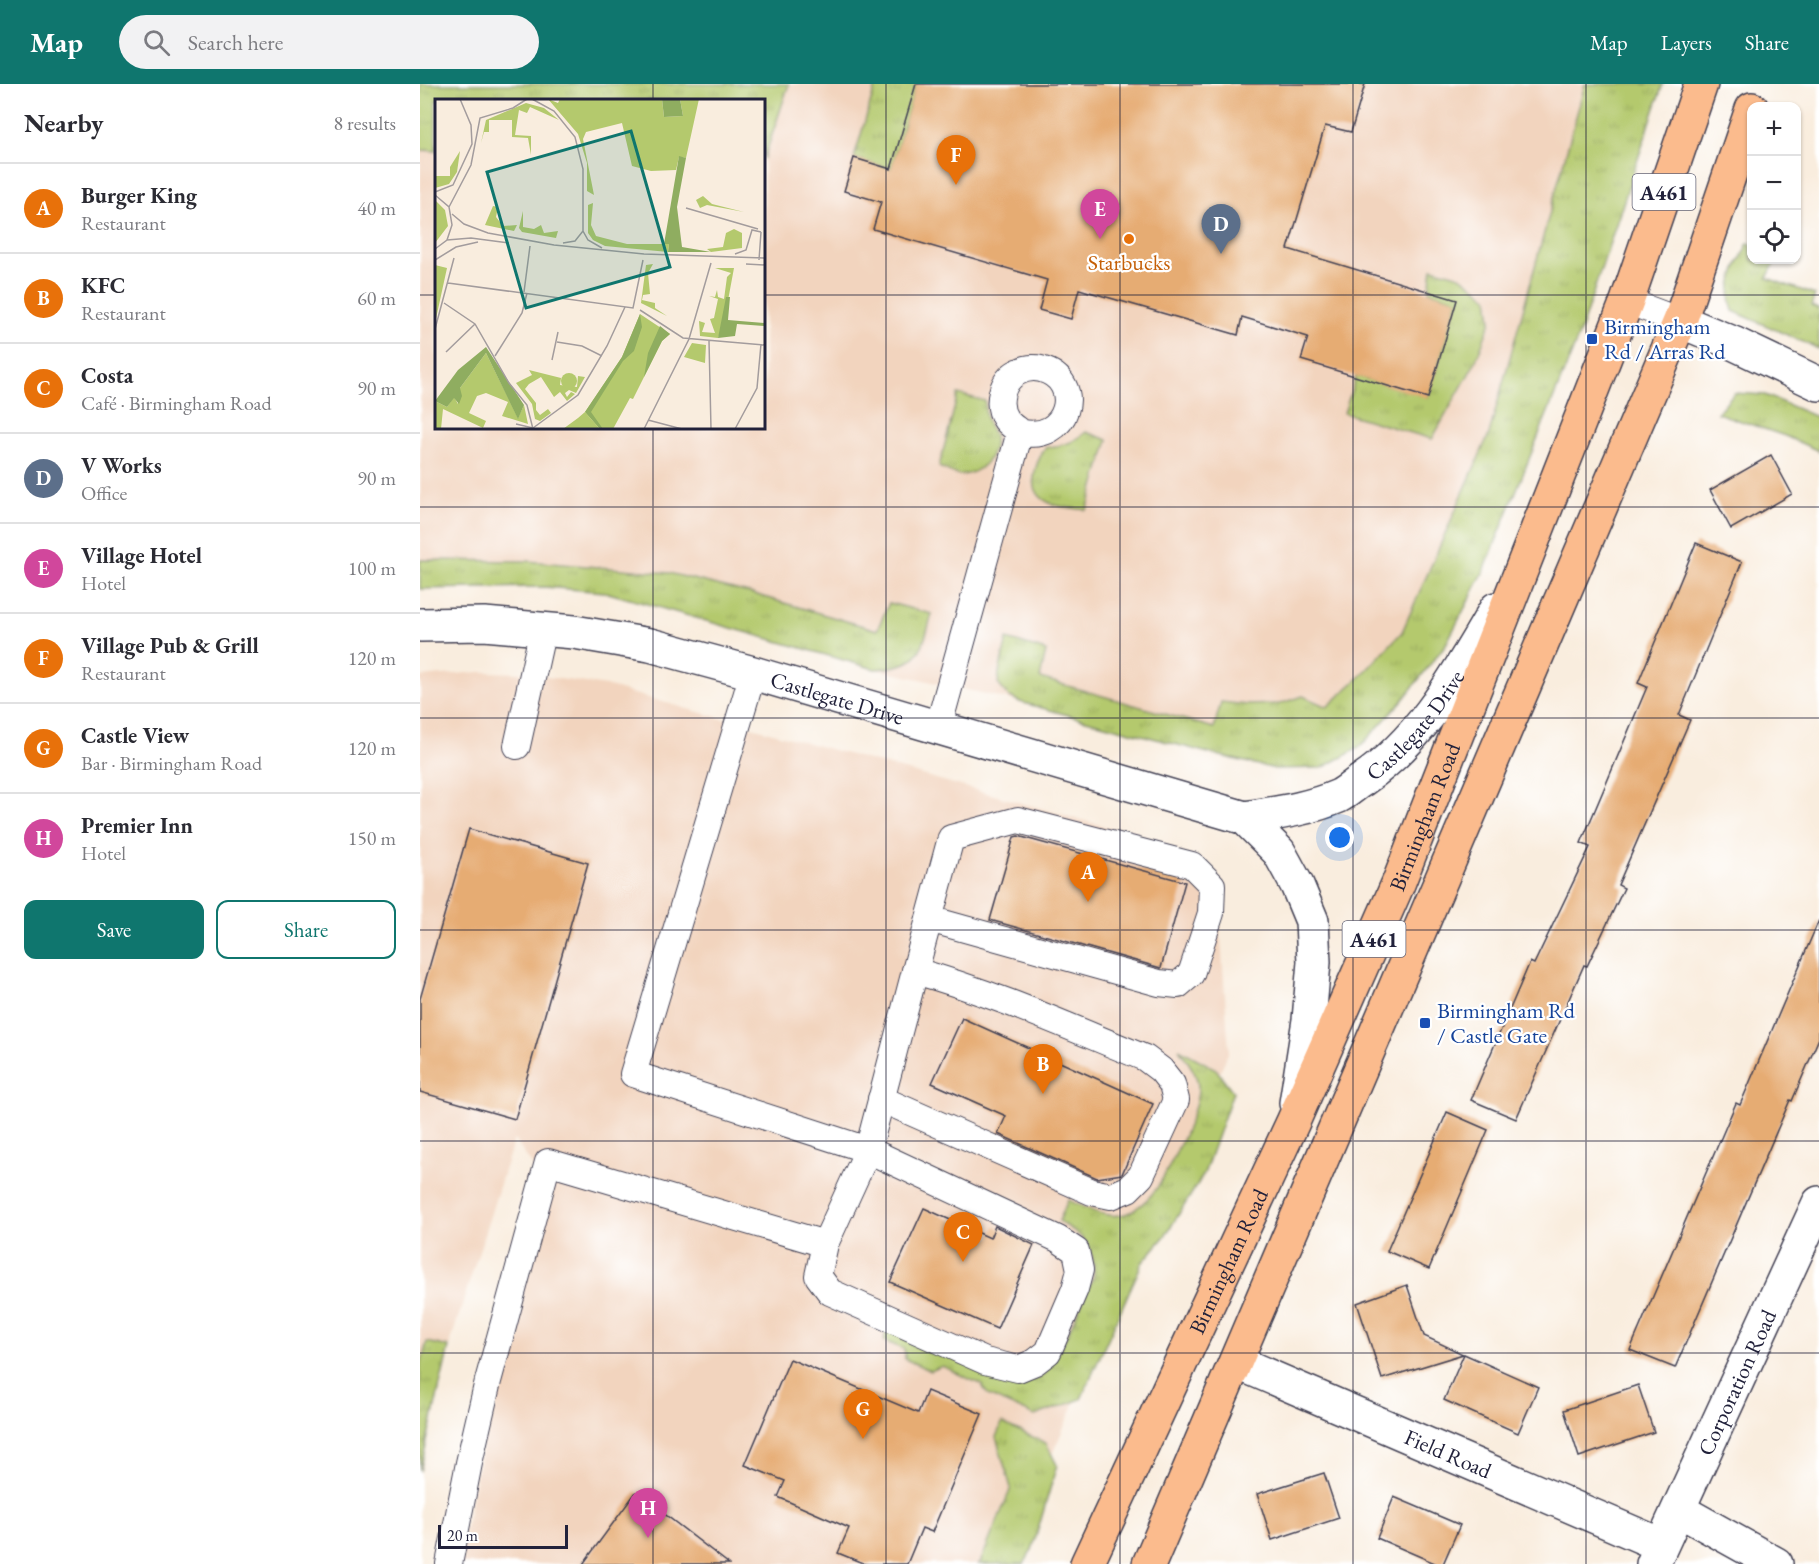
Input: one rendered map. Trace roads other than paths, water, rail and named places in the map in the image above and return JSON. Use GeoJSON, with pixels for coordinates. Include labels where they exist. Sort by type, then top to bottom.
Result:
{"type":"FeatureCollection","features":[{"type":"Feature","properties":{"kind":"highway","name":"Birmingham Road"},"geometry":{"type":"LineString","coordinates":[[1087,1564],[1293,1122],[1398,884],[1627,301],[1701,84]]}},
{"type":"Feature","properties":{"kind":"highway","name":"Birmingham Road"},"geometry":{"type":"LineString","coordinates":[[1754,102],[1760,84]]}},
{"type":"Feature","properties":{"kind":"highway","name":"Birmingham Road"},"geometry":{"type":"LineString","coordinates":[[1149,1564],[1680,321],[1747,123]]}},
{"type":"Feature","properties":{"kind":"street"},"geometry":{"type":"LineString","coordinates":[[1680,321],[1733,343],[1819,384]]}},
{"type":"Feature","properties":{"kind":"street","name":"Castlegate Drive"},"geometry":{"type":"LineString","coordinates":[[420,625],[484,624],[543,629],[651,645],[1245,818],[1287,812],[1340,795],[1383,766],[1413,737],[1437,706],[1526,559]]}},
{"type":"Feature","properties":{"kind":"street","name":"Castlegate Drive"},"geometry":{"type":"LineString","coordinates":[[1245,818],[1279,852],[1297,885],[1312,921],[1314,962],[1309,1020],[1293,1122]]}},
{"type":"Feature","properties":{"kind":"street","name":"Corporation Road"},"geometry":{"type":"LineString","coordinates":[[1657,1554],[1819,1203]]}},
{"type":"Feature","properties":{"kind":"street","name":"Field Road"},"geometry":{"type":"LineString","coordinates":[[1236,1362],[1657,1554]]}},
{"type":"Feature","properties":{"kind":"street"},"geometry":{"type":"LineString","coordinates":[[1679,1510],[1776,1564]]}},
{"type":"Feature","properties":{"kind":"lane"},"geometry":{"type":"LineString","coordinates":[[1627,301],[1680,321]]}},
{"type":"Feature","properties":{"kind":"lane"},"geometry":{"type":"LineString","coordinates":[[938,728],[1020,432]]}},
{"type":"Feature","properties":{"kind":"lane"},"geometry":{"type":"LineString","coordinates":[[518,746],[543,629]]}},
{"type":"Feature","properties":{"kind":"lane"},"geometry":{"type":"LineString","coordinates":[[753,673],[633,1074],[868,1150],[1058,1239],[1076,1251],[1080,1270],[1075,1290],[1048,1352],[1035,1362],[1018,1369],[985,1361],[830,1292],[818,1276],[825,1244],[868,1150],[915,970],[951,838],[1018,820],[1192,865],[1212,885],[1211,913],[1191,974],[1178,985],[1159,983],[929,919]]}},
{"type":"Feature","properties":{"kind":"lane"},"geometry":{"type":"LineString","coordinates":[[881,1099],[1092,1192],[1111,1196],[1128,1189],[1141,1176],[1176,1100],[1172,1084],[1161,1070],[1146,1058],[952,981],[915,970]]}},
{"type":"Feature","properties":{"kind":"lane"},"geometry":{"type":"LineString","coordinates":[[449,1564],[488,1382],[548,1162],[825,1244]]}},
{"type":"Feature","properties":{"kind":"place","name":"Village Pub & Grill"},"geometry":{"type":"Point","coordinates":[956,185]}},
{"type":"Feature","properties":{"kind":"place","name":"Village Hotel"},"geometry":{"type":"Point","coordinates":[1100,239]}},
{"type":"Feature","properties":{"kind":"place","name":"Starbucks"},"geometry":{"type":"Point","coordinates":[1129,239]}},
{"type":"Feature","properties":{"kind":"place","name":"V Works"},"geometry":{"type":"Point","coordinates":[1221,254]}},
{"type":"Feature","properties":{"kind":"place","name":"Birmingham Rd / Arras Rd"},"geometry":{"type":"Point","coordinates":[1592,339]}},
{"type":"Feature","properties":{"kind":"place","name":"Burger King"},"geometry":{"type":"Point","coordinates":[1088,902]}},
{"type":"Feature","properties":{"kind":"place","name":"Birmingham Rd / Castle Gate"},"geometry":{"type":"Point","coordinates":[1425,1023]}},
{"type":"Feature","properties":{"kind":"place","name":"KFC"},"geometry":{"type":"Point","coordinates":[1043,1094]}},
{"type":"Feature","properties":{"kind":"place","name":"Costa"},"geometry":{"type":"Point","coordinates":[963,1262]}},
{"type":"Feature","properties":{"kind":"place","name":"Castle View"},"geometry":{"type":"Point","coordinates":[863,1439]}},
{"type":"Feature","properties":{"kind":"place","name":"Premier Inn"},"geometry":{"type":"Point","coordinates":[648,1538]}}]}
